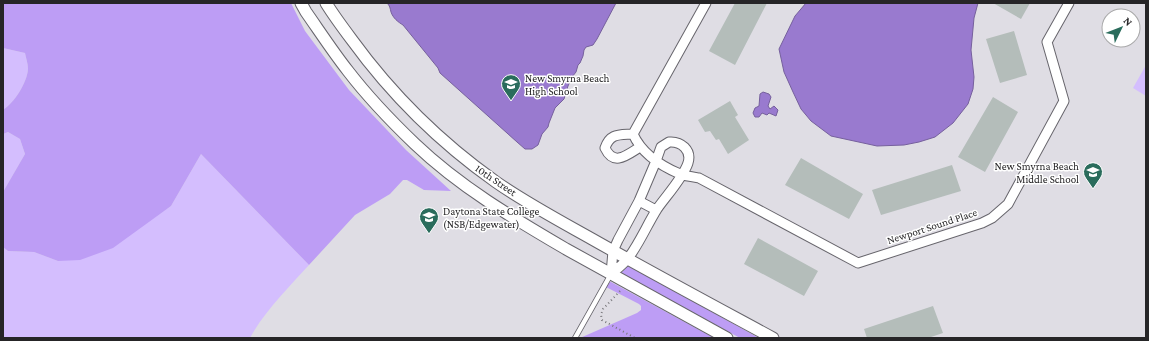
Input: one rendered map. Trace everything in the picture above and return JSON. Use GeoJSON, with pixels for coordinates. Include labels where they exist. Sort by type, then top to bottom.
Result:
{"type":"FeatureCollection","features":[{"type":"Feature","properties":{"kind":"street","name":"10th Street"},"geometry":{"type":"LineString","coordinates":[[301,3],[348,72],[380,109],[421,150],[442,168],[482,198],[536,231],[727,338]]}},
{"type":"Feature","properties":{"kind":"street","name":"10th Street"},"geometry":{"type":"LineString","coordinates":[[326,3],[366,60],[392,89],[428,126],[462,156],[497,183],[613,251],[772,338]]}},
{"type":"Feature","properties":{"kind":"street"},"geometry":{"type":"LineString","coordinates":[[640,147],[623,158],[616,158],[608,155],[605,148],[607,141],[615,136],[633,134],[706,3]]}},
{"type":"Feature","properties":{"kind":"street","name":"Newport Sound Place"},"geometry":{"type":"LineString","coordinates":[[633,134],[640,147],[656,162],[682,175],[699,178],[858,262],[979,224],[992,218],[1008,204],[1064,101],[1047,42],[1069,3]]}},
{"type":"Feature","properties":{"kind":"street"},"geometry":{"type":"LineString","coordinates":[[669,142],[681,144],[689,156],[687,165],[682,175],[656,210],[628,259],[611,274],[613,251],[639,201],[661,147],[669,142]]}},
{"type":"Feature","properties":{"kind":"street"},"geometry":{"type":"LineString","coordinates":[[639,201],[656,210]]}},
{"type":"Feature","properties":{"kind":"lane"},"geometry":{"type":"LineString","coordinates":[[575,338],[611,274]]}},
{"type":"Feature","properties":{"kind":"path"},"geometry":{"type":"LineString","coordinates":[[627,283],[603,309],[601,316],[602,320],[635,338]]}},
{"type":"Feature","properties":{"kind":"shaded area"},"geometry":{"type":"Polygon","coordinates":[[[3,3],[291,3],[305,31],[349,90],[406,150],[451,191],[424,190],[407,180],[403,180],[390,194],[355,215],[309,265],[201,154],[171,206],[113,248],[80,260],[58,261],[34,252],[8,251],[3,247],[3,192],[25,154],[20,139],[8,132],[3,134],[3,110],[11,103],[23,86],[28,69],[25,53],[3,48],[3,3]]]}},
{"type":"Feature","properties":{"kind":"shaded area","name":"New Smyrna Beach High School"},"geometry":{"type":"Polygon","coordinates":[[[387,3],[616,3],[593,45],[586,47],[584,50],[583,56],[568,86],[564,99],[555,108],[548,127],[542,134],[538,145],[532,149],[525,149],[440,73],[438,68],[403,25],[394,18],[387,3]]]}},
{"type":"Feature","properties":{"kind":"shaded area"},"geometry":{"type":"Polygon","coordinates":[[[806,3],[978,3],[974,18],[971,50],[974,77],[973,89],[968,104],[953,123],[935,137],[919,142],[904,145],[877,146],[831,136],[811,121],[801,109],[784,72],[779,49],[795,16],[806,3]]]}},
{"type":"Feature","properties":{"kind":"shaded area"},"geometry":{"type":"Polygon","coordinates":[[[3,48],[25,53],[28,69],[23,86],[11,103],[3,110],[3,48]]]}},
{"type":"Feature","properties":{"kind":"shaded area"},"geometry":{"type":"Polygon","coordinates":[[[1146,65],[1146,96],[1133,88],[1146,65]]]}},
{"type":"Feature","properties":{"kind":"shaded area"},"geometry":{"type":"Polygon","coordinates":[[[763,92],[769,94],[771,97],[768,106],[770,109],[774,106],[778,110],[776,116],[769,113],[767,115],[762,113],[759,117],[755,117],[753,113],[755,108],[759,106],[760,94],[763,92]]]}},
{"type":"Feature","properties":{"kind":"shaded area"},"geometry":{"type":"Polygon","coordinates":[[[8,132],[20,139],[25,154],[3,192],[3,134],[8,132]]]}},
{"type":"Feature","properties":{"kind":"shaded area"},"geometry":{"type":"Polygon","coordinates":[[[201,154],[309,265],[269,309],[250,338],[3,338],[3,247],[8,251],[34,252],[58,261],[146,223],[171,206],[201,154]]]}},
{"type":"Feature","properties":{"kind":"shaded area"},"geometry":{"type":"Polygon","coordinates":[[[628,266],[759,338],[740,338],[621,273],[628,266]]]}},
{"type":"Feature","properties":{"kind":"shaded area"},"geometry":{"type":"Polygon","coordinates":[[[610,282],[714,338],[580,338],[641,310],[641,306],[639,304],[606,287],[610,282]]]}},
{"type":"Feature","properties":{"kind":"building"},"geometry":{"type":"Polygon","coordinates":[[[735,3],[767,3],[735,65],[709,51],[735,3]]]}},
{"type":"Feature","properties":{"kind":"building"},"geometry":{"type":"Polygon","coordinates":[[[993,3],[1030,3],[1021,19],[993,3]]]}},
{"type":"Feature","properties":{"kind":"building"},"geometry":{"type":"Polygon","coordinates":[[[1014,31],[1027,75],[1000,83],[986,39],[1014,31]]]}},
{"type":"Feature","properties":{"kind":"building"},"geometry":{"type":"Polygon","coordinates":[[[993,97],[1018,112],[985,172],[958,157],[993,97]]]}},
{"type":"Feature","properties":{"kind":"building"},"geometry":{"type":"Polygon","coordinates":[[[730,101],[738,115],[735,117],[749,140],[728,154],[719,139],[716,140],[710,131],[705,132],[698,120],[730,101]]]}},
{"type":"Feature","properties":{"kind":"building"},"geometry":{"type":"Polygon","coordinates":[[[801,158],[863,194],[849,219],[785,185],[801,158]]]}},
{"type":"Feature","properties":{"kind":"building"},"geometry":{"type":"Polygon","coordinates":[[[952,165],[961,191],[881,215],[872,190],[952,165]]]}},
{"type":"Feature","properties":{"kind":"building"},"geometry":{"type":"Polygon","coordinates":[[[758,238],[818,271],[804,296],[744,264],[758,238]]]}},
{"type":"Feature","properties":{"kind":"building"},"geometry":{"type":"Polygon","coordinates":[[[933,306],[943,333],[928,338],[867,338],[864,329],[933,306]]]}},
{"type":"Feature","properties":{"kind":"place","name":"New Smyrna Beach High School"},"geometry":{"type":"Point","coordinates":[511,101]}},
{"type":"Feature","properties":{"kind":"place","name":"New Smyrna Beach Middle School"},"geometry":{"type":"Point","coordinates":[1093,189]}},
{"type":"Feature","properties":{"kind":"place","name":"Daytona State College (NSB/Edgewater)"},"geometry":{"type":"Point","coordinates":[429,234]}}]}
